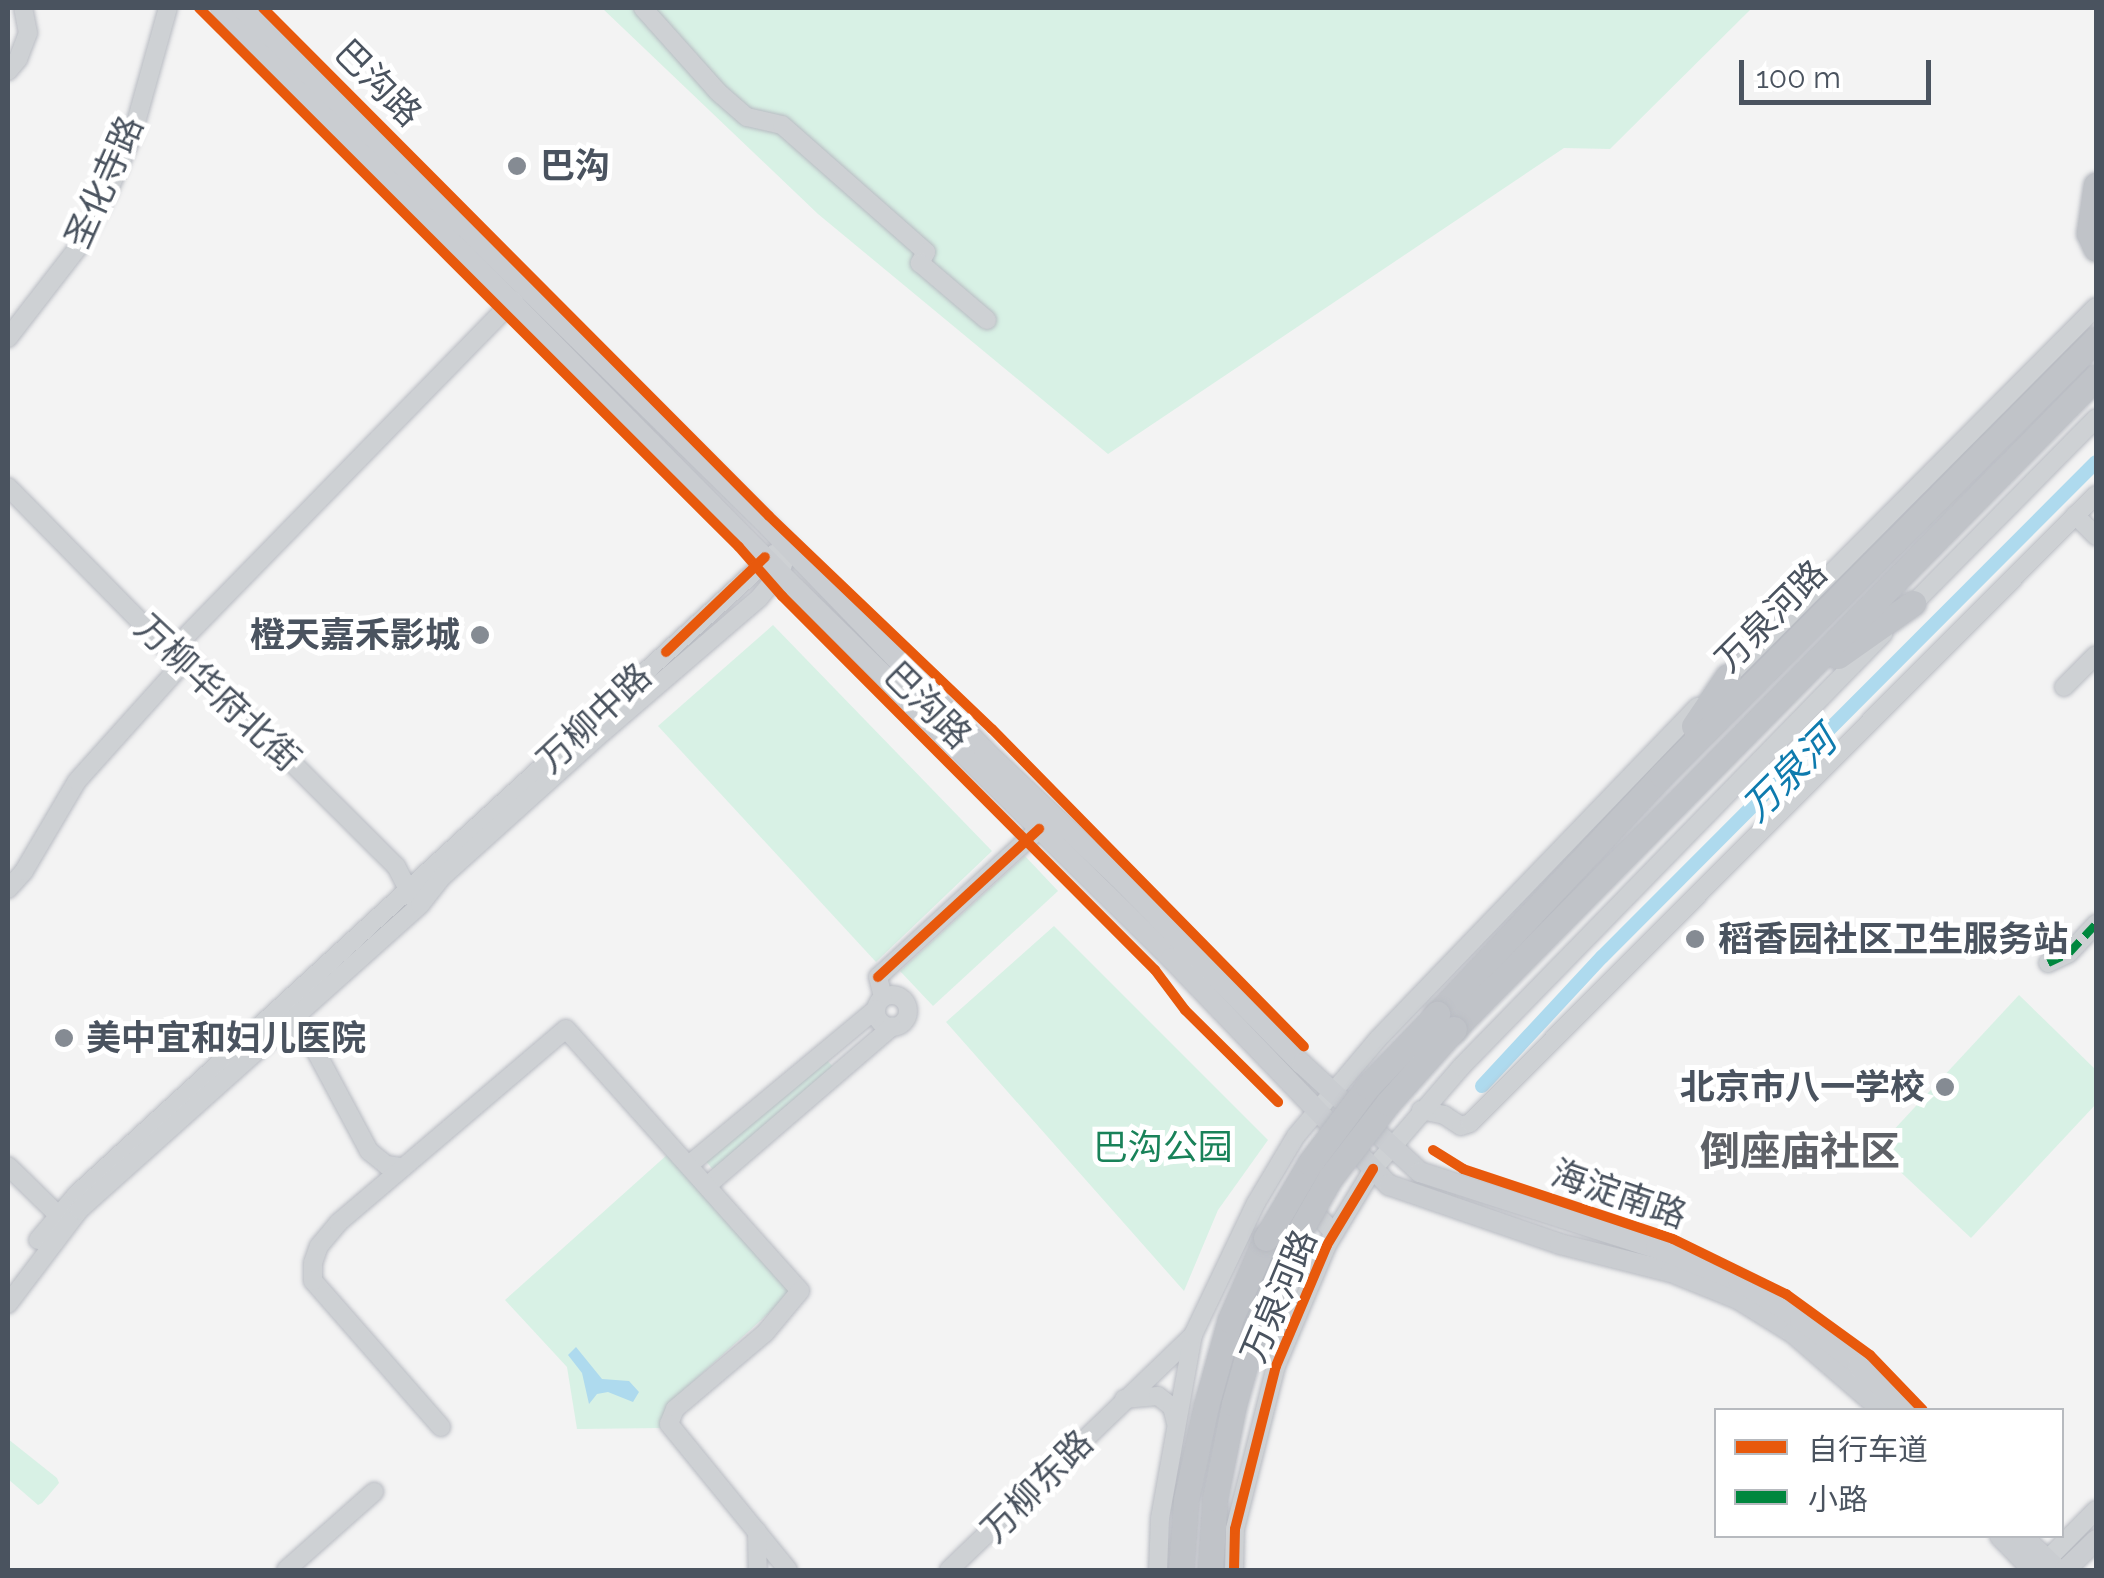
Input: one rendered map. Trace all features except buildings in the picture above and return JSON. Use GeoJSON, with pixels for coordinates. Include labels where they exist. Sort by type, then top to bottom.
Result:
{"type":"FeatureCollection","features":[{"type":"Feature","properties":{"kind":"highway"},"geometry":{"type":"LineString","coordinates":[[2096,185],[2089,234],[2096,248]]}},
{"type":"Feature","properties":{"kind":"highway","name":"万泉河路"},"geometry":{"type":"LineString","coordinates":[[1181,1570],[1186,1500],[1230,1320],[1278,1244],[1388,1103],[1445,1021],[1662,775],[2096,339]]}},
{"type":"Feature","properties":{"kind":"highway","name":"万泉河路"},"geometry":{"type":"LineString","coordinates":[[1445,1021],[1785,694],[2096,377]]}},
{"type":"Feature","properties":{"kind":"highway"},"geometry":{"type":"LineString","coordinates":[[1785,694],[1913,603]]}},
{"type":"Feature","properties":{"kind":"highway"},"geometry":{"type":"LineString","coordinates":[[1662,775],[1728,676]]}},
{"type":"Feature","properties":{"kind":"highway","name":"万泉河路"},"geometry":{"type":"LineString","coordinates":[[1210,1570],[1215,1498],[1234,1404],[1278,1244]]}},
{"type":"Feature","properties":{"kind":"main road","name":"巴沟路"},"geometry":{"type":"LineString","coordinates":[[221,8],[1343,1138]]}},
{"type":"Feature","properties":{"kind":"main road","name":"巴沟路"},"geometry":{"type":"LineString","coordinates":[[242,8],[789,547],[984,750],[1359,1116]]}},
{"type":"Feature","properties":{"kind":"main road","name":"海淀南路"},"geometry":{"type":"LineString","coordinates":[[1359,1116],[1420,1172],[1656,1248],[1738,1281],[1800,1319],[1858,1365],[1902,1408]]}},
{"type":"Feature","properties":{"kind":"main road","name":"海淀南路"},"geometry":{"type":"LineString","coordinates":[[1343,1138],[1389,1185],[1560,1244],[1670,1272],[1738,1299],[1792,1332],[1880,1408]]}},
{"type":"Feature","properties":{"kind":"main road"},"geometry":{"type":"LineString","coordinates":[[2003,1538],[2048,1568]]}},
{"type":"Feature","properties":{"kind":"main road"},"geometry":{"type":"LineString","coordinates":[[2024,1538],[2048,1568]]}},
{"type":"Feature","properties":{"kind":"main road"},"geometry":{"type":"LineString","coordinates":[[2048,1568],[2096,1540]]}},
{"type":"Feature","properties":{"kind":"street"},"geometry":{"type":"LineString","coordinates":[[8,70],[18,59],[28,33],[23,8]]}},
{"type":"Feature","properties":{"kind":"street","name":"圣化寺路"},"geometry":{"type":"LineString","coordinates":[[8,338],[80,244],[108,192],[132,134],[168,8]]}},
{"type":"Feature","properties":{"kind":"street"},"geometry":{"type":"LineString","coordinates":[[643,8],[718,92],[748,117],[782,126],[926,252],[920,262],[987,320]]}},
{"type":"Feature","properties":{"kind":"street"},"geometry":{"type":"LineString","coordinates":[[8,888],[24,871],[77,781],[182,664],[185,636],[514,300]]}},
{"type":"Feature","properties":{"kind":"street","name":"万泉河路"},"geometry":{"type":"LineString","coordinates":[[1158,1570],[1160,1518],[1193,1335],[1256,1203],[1316,1110],[1405,1010],[1728,676],[2096,307]]}},
{"type":"Feature","properties":{"kind":"street"},"geometry":{"type":"LineString","coordinates":[[1391,1145],[1461,1067],[2096,418]]}},
{"type":"Feature","properties":{"kind":"street","name":"万柳华府北街"},"geometry":{"type":"LineString","coordinates":[[8,487],[182,664],[190,660],[396,866],[413,898]]}},
{"type":"Feature","properties":{"kind":"street"},"geometry":{"type":"LineString","coordinates":[[1421,1110],[1461,1126],[1470,1123],[2096,495]]}},
{"type":"Feature","properties":{"kind":"street"},"geometry":{"type":"LineString","coordinates":[[2076,516],[2096,536]]}},
{"type":"Feature","properties":{"kind":"street","name":"万柳中路"},"geometry":{"type":"LineString","coordinates":[[8,1304],[79,1210],[290,1021],[745,581],[765,557],[789,547]]}},
{"type":"Feature","properties":{"kind":"street","name":"万柳中路"},"geometry":{"type":"LineString","coordinates":[[8,1283],[56,1214],[759,598],[780,573],[789,547]]}},
{"type":"Feature","properties":{"kind":"street"},"geometry":{"type":"LineString","coordinates":[[2064,688],[2096,656]]}},
{"type":"Feature","properties":{"kind":"street"},"geometry":{"type":"LineString","coordinates":[[906,1026],[880,1022],[878,977],[1039,828]]}},
{"type":"Feature","properties":{"kind":"street"},"geometry":{"type":"LineString","coordinates":[[2048,962],[2069,953],[2096,924]]}},
{"type":"Feature","properties":{"kind":"street"},"geometry":{"type":"LineString","coordinates":[[690,1164],[879,1003],[902,998],[909,1008],[906,1026],[845,1068],[708,1185]]}},
{"type":"Feature","properties":{"kind":"street"},"geometry":{"type":"LineString","coordinates":[[1405,1010],[1461,1067]]}},
{"type":"Feature","properties":{"kind":"street"},"geometry":{"type":"LineString","coordinates":[[290,1021],[312,1046],[370,1152],[386,1165],[404,1167]]}},
{"type":"Feature","properties":{"kind":"street"},"geometry":{"type":"LineString","coordinates":[[441,1427],[313,1281],[319,1246],[404,1167],[566,1029],[800,1292],[765,1333],[675,1409],[669,1424],[788,1570]]}},
{"type":"Feature","properties":{"kind":"street"},"geometry":{"type":"LineString","coordinates":[[1331,1239],[1303,1200],[1343,1138],[1392,1076],[1378,1039]]}},
{"type":"Feature","properties":{"kind":"street"},"geometry":{"type":"LineString","coordinates":[[830,1048],[845,1068]]}},
{"type":"Feature","properties":{"kind":"street","name":"万泉河路"},"geometry":{"type":"LineString","coordinates":[[1234,1570],[1236,1529],[1276,1366],[1331,1239],[1391,1145]]}},
{"type":"Feature","properties":{"kind":"street"},"geometry":{"type":"LineString","coordinates":[[8,1166],[56,1214]]}},
{"type":"Feature","properties":{"kind":"street"},"geometry":{"type":"LineString","coordinates":[[1256,1203],[1331,1239]]}},
{"type":"Feature","properties":{"kind":"street","name":"万柳东路"},"geometry":{"type":"LineString","coordinates":[[948,1570],[1193,1335]]}},
{"type":"Feature","properties":{"kind":"street"},"geometry":{"type":"LineString","coordinates":[[1124,1399],[1158,1396],[1172,1407],[1176,1423]]}},
{"type":"Feature","properties":{"kind":"street"},"geometry":{"type":"LineString","coordinates":[[286,1570],[374,1492]]}},
{"type":"Feature","properties":{"kind":"street"},"geometry":{"type":"LineString","coordinates":[[2048,1568],[2096,1510]]}},
{"type":"Feature","properties":{"kind":"street"},"geometry":{"type":"LineString","coordinates":[[757,1530],[758,1570]]}},
{"type":"Feature","properties":{"kind":"green space"},"geometry":{"type":"Polygon","coordinates":[[[602,8],[1752,8],[1610,149],[1564,148],[1108,454],[818,214],[602,8]]]}},
{"type":"Feature","properties":{"kind":"green space"},"geometry":{"type":"Polygon","coordinates":[[[773,625],[992,851],[876,962],[658,726],[773,625]]]}},
{"type":"Feature","properties":{"kind":"green space"},"geometry":{"type":"Polygon","coordinates":[[[1025,856],[1058,891],[933,1006],[900,971],[1025,856]]]}},
{"type":"Feature","properties":{"kind":"green space","name":"巴沟公园"},"geometry":{"type":"Polygon","coordinates":[[[1054,926],[1268,1140],[1218,1210],[1184,1291],[946,1022],[1054,926]]]}},
{"type":"Feature","properties":{"kind":"green space"},"geometry":{"type":"Polygon","coordinates":[[[2019,995],[2096,1070],[2096,1104],[1971,1238],[1876,1149],[2019,995]]]}},
{"type":"Feature","properties":{"kind":"green space"},"geometry":{"type":"Polygon","coordinates":[[[825,1058],[836,1070],[715,1172],[704,1159],[825,1058]]]}},
{"type":"Feature","properties":{"kind":"green space"},"geometry":{"type":"Polygon","coordinates":[[[668,1154],[791,1293],[666,1406],[663,1428],[577,1429],[567,1367],[505,1300],[668,1154]]]}},
{"type":"Feature","properties":{"kind":"green space"},"geometry":{"type":"Polygon","coordinates":[[[8,1439],[57,1478],[59,1483],[38,1505],[8,1479],[8,1439]]]}},
{"type":"Feature","properties":{"kind":"water"},"geometry":{"type":"Polygon","coordinates":[[[576,1347],[602,1379],[629,1381],[639,1392],[633,1402],[608,1392],[597,1394],[589,1404],[582,1373],[568,1355],[576,1347]]]}},
{"type":"Feature","properties":{"kind":"waterway","name":"万泉河"},"geometry":{"type":"LineString","coordinates":[[1482,1086],[1602,957],[2096,462]]}},
{"type":"Feature","properties":{"kind":"marked path"},"geometry":{"type":"LineString","coordinates":[[2048,963],[2069,953],[2096,924]]}},
{"type":"Feature","properties":{"kind":"cycle path"},"geometry":{"type":"LineString","coordinates":[[199,8],[739,547],[782,596],[1155,970],[1185,1010],[1278,1102]]}},
{"type":"Feature","properties":{"kind":"cycle path"},"geometry":{"type":"LineString","coordinates":[[263,8],[769,516],[992,729],[1304,1046]]}},
{"type":"Feature","properties":{"kind":"cycle path"},"geometry":{"type":"LineString","coordinates":[[666,652],[765,557]]}},
{"type":"Feature","properties":{"kind":"cycle path"},"geometry":{"type":"LineString","coordinates":[[878,977],[1039,829]]}},
{"type":"Feature","properties":{"kind":"cycle path"},"geometry":{"type":"LineString","coordinates":[[1433,1150],[1463,1169],[1673,1239],[1786,1294],[1870,1355],[1921,1408]]}},
{"type":"Feature","properties":{"kind":"cycle path"},"geometry":{"type":"LineString","coordinates":[[1234,1570],[1235,1529],[1276,1366],[1327,1245],[1373,1169]]}},
{"type":"Feature","properties":{"kind":"place","name":"巴沟"},"geometry":{"type":"Point","coordinates":[517,166]}},
{"type":"Feature","properties":{"kind":"place","name":"橙天嘉禾影城"},"geometry":{"type":"Point","coordinates":[480,635]}},
{"type":"Feature","properties":{"kind":"place","name":"稻香园社区卫生服务站"},"geometry":{"type":"Point","coordinates":[1695,939]}},
{"type":"Feature","properties":{"kind":"place","name":"美中宜和妇儿医院"},"geometry":{"type":"Point","coordinates":[64,1038]}},
{"type":"Feature","properties":{"kind":"place","name":"北京市八一学校"},"geometry":{"type":"Point","coordinates":[1945,1087]}},
{"type":"Feature","properties":{"kind":"district","name":"倒座庙社区"},"geometry":{"type":"Point","coordinates":[1800,1151]}}]}
